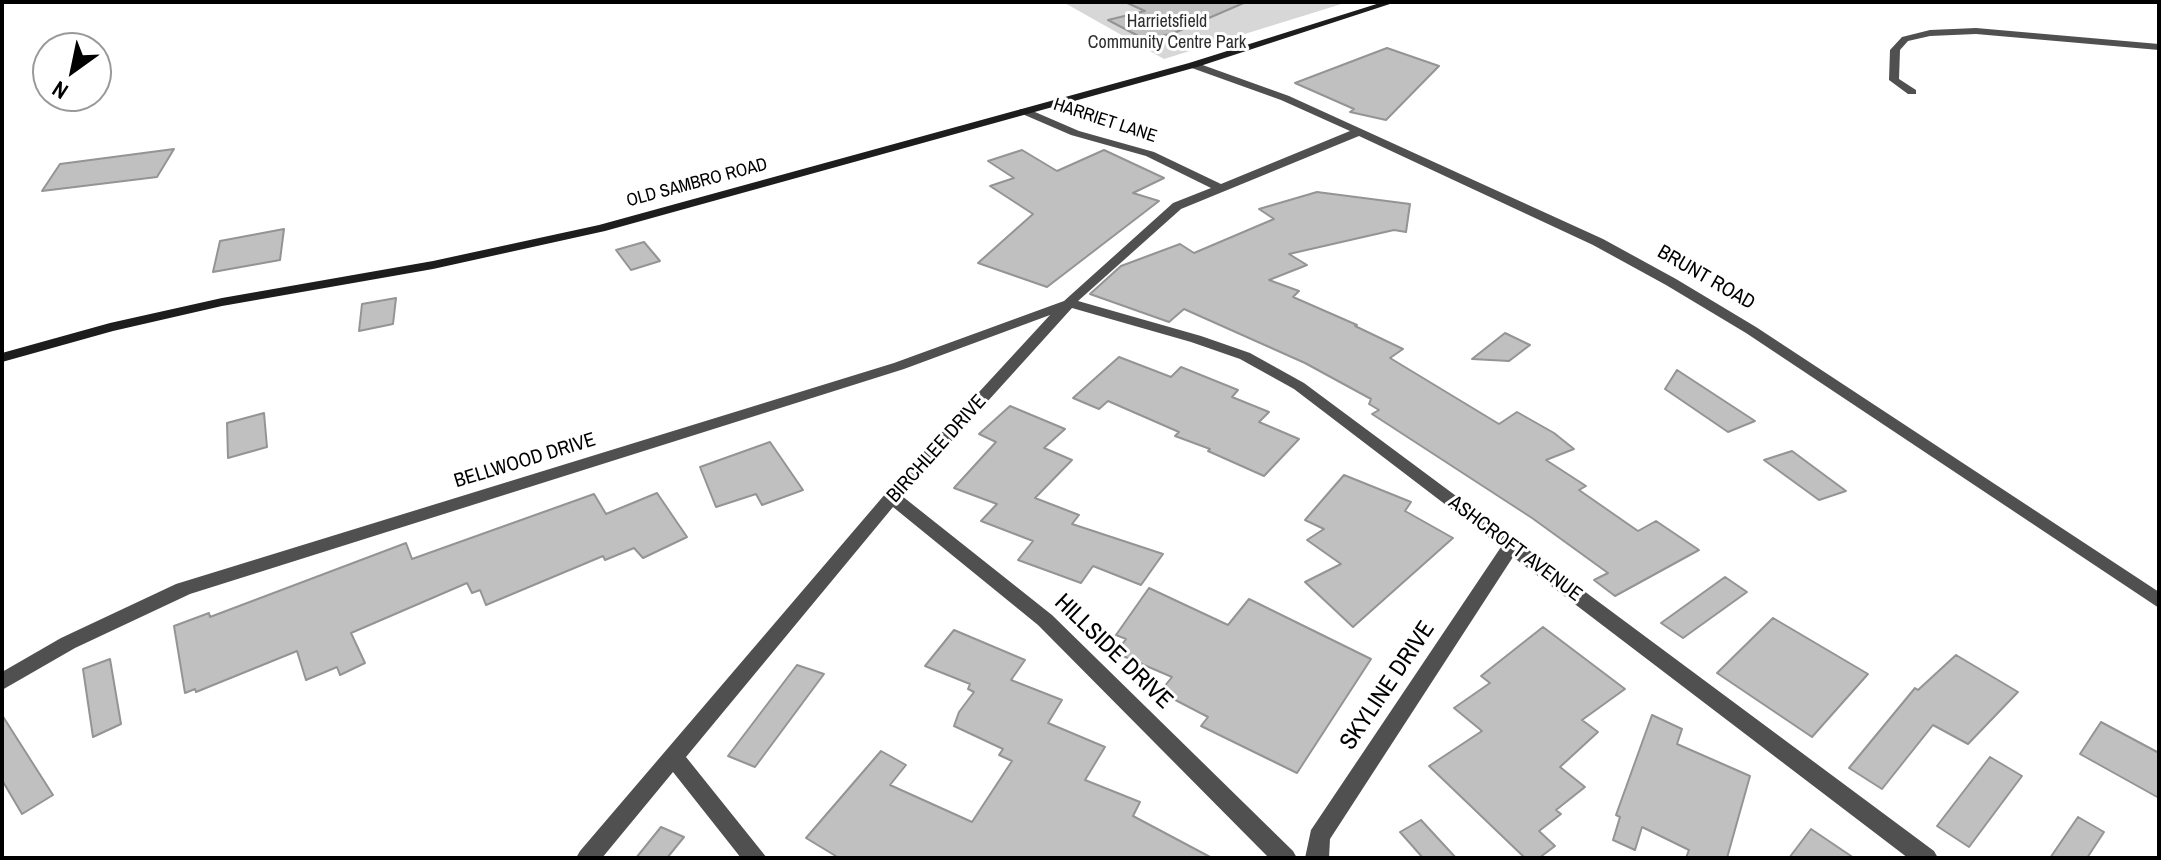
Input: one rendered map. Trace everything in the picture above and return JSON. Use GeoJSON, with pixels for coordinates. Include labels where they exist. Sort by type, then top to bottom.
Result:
{"type":"FeatureCollection","features":[{"type":"Feature","properties":{"kind":"main road","name":"OLD SAMBRO ROAD"},"geometry":{"type":"LineString","coordinates":[[2,358],[110,327],[222,302],[433,265],[601,228],[1193,65],[1392,2]]}},
{"type":"Feature","properties":{"kind":"street"},"geometry":{"type":"LineString","coordinates":[[1912,92],[1894,80],[1895,50],[1905,39],[1930,33],[1976,31],[2159,47]]}},
{"type":"Feature","properties":{"kind":"street","name":"BRUNT ROAD"},"geometry":{"type":"LineString","coordinates":[[1193,65],[1285,98],[1598,242],[1671,282],[1751,330],[2159,601]]}},
{"type":"Feature","properties":{"kind":"street","name":"HARRIET LANE"},"geometry":{"type":"LineString","coordinates":[[1024,111],[1075,133],[1150,154],[1218,187]]}},
{"type":"Feature","properties":{"kind":"street","name":"BIRCHLEE DRIVE"},"geometry":{"type":"LineString","coordinates":[[588,858],[892,497],[1070,303],[1177,206],[1358,132]]}},
{"type":"Feature","properties":{"kind":"street","name":"ASHCROFT AVENUE"},"geometry":{"type":"LineString","coordinates":[[1070,303],[1245,356],[1333,409],[1926,858]]}},
{"type":"Feature","properties":{"kind":"street","name":"BELLWOOD DRIVE"},"geometry":{"type":"LineString","coordinates":[[2,682],[102,625],[183,589],[899,366],[1070,303]]}},
{"type":"Feature","properties":{"kind":"street","name":"HILLSIDE DRIVE"},"geometry":{"type":"LineString","coordinates":[[892,497],[1045,620],[1285,858]]}},
{"type":"Feature","properties":{"kind":"street","name":"SKYLINE DRIVE"},"geometry":{"type":"LineString","coordinates":[[1317,858],[1319,837],[1511,546]]}},
{"type":"Feature","properties":{"kind":"street"},"geometry":{"type":"LineString","coordinates":[[673,756],[755,858]]}},
{"type":"Feature","properties":{"kind":"green space","name":"Harrietsfield Community Centre Park"},"geometry":{"type":"Polygon","coordinates":[[[1063,2],[1348,2],[1164,59],[1063,2]]]}},
{"type":"Feature","properties":{"kind":"building"},"geometry":{"type":"Polygon","coordinates":[[[1125,2],[1246,2],[1174,33],[1146,40],[1108,20],[1145,11],[1125,2]]]}},
{"type":"Feature","properties":{"kind":"building"},"geometry":{"type":"Polygon","coordinates":[[[1387,48],[1439,66],[1386,120],[1350,112],[1354,109],[1295,83],[1387,48]]]}},
{"type":"Feature","properties":{"kind":"building"},"geometry":{"type":"Polygon","coordinates":[[[174,149],[157,177],[42,191],[60,164],[174,149]]]}},
{"type":"Feature","properties":{"kind":"building"},"geometry":{"type":"Polygon","coordinates":[[[1022,150],[1057,171],[1104,150],[1164,178],[1133,193],[1159,201],[1047,287],[978,263],[1033,214],[990,186],[1014,178],[988,161],[1022,150]]]}},
{"type":"Feature","properties":{"kind":"building"},"geometry":{"type":"Polygon","coordinates":[[[1317,192],[1410,204],[1406,232],[1394,230],[1289,254],[1307,265],[1269,280],[1299,291],[1293,297],[1403,349],[1390,358],[1499,424],[1517,412],[1554,433],[1574,449],[1546,460],[1586,486],[1579,490],[1638,531],[1656,521],[1699,550],[1615,596],[1594,580],[1608,573],[1532,518],[1372,414],[1379,410],[1369,404],[1371,399],[1305,363],[1184,309],[1169,322],[1090,294],[1121,266],[1180,244],[1194,253],[1274,219],[1259,209],[1317,192]]]}},
{"type":"Feature","properties":{"kind":"building"},"geometry":{"type":"Polygon","coordinates":[[[284,229],[280,260],[213,272],[220,241],[284,229]]]}},
{"type":"Feature","properties":{"kind":"building"},"geometry":{"type":"Polygon","coordinates":[[[644,242],[660,261],[631,270],[616,250],[644,242]]]}},
{"type":"Feature","properties":{"kind":"building"},"geometry":{"type":"Polygon","coordinates":[[[396,298],[393,324],[359,331],[362,304],[396,298]]]}},
{"type":"Feature","properties":{"kind":"building"},"geometry":{"type":"Polygon","coordinates":[[[1505,333],[1530,345],[1509,361],[1472,359],[1505,333]]]}},
{"type":"Feature","properties":{"kind":"building"},"geometry":{"type":"Polygon","coordinates":[[[1119,357],[1171,377],[1181,367],[1238,390],[1232,397],[1269,412],[1259,422],[1299,439],[1264,476],[1208,451],[1210,449],[1175,436],[1179,432],[1108,401],[1099,409],[1073,398],[1119,357]]]}},
{"type":"Feature","properties":{"kind":"building"},"geometry":{"type":"Polygon","coordinates":[[[1677,370],[1755,421],[1728,432],[1665,389],[1677,370]]]}},
{"type":"Feature","properties":{"kind":"building"},"geometry":{"type":"Polygon","coordinates":[[[1010,406],[1065,429],[1044,448],[1072,460],[1035,498],[1079,515],[1072,524],[1163,554],[1141,585],[1093,566],[1081,583],[1018,560],[1033,541],[981,521],[997,504],[954,488],[996,442],[979,434],[1010,406]]]}},
{"type":"Feature","properties":{"kind":"building"},"geometry":{"type":"Polygon","coordinates":[[[264,413],[267,447],[228,458],[227,423],[264,413]]]}},
{"type":"Feature","properties":{"kind":"building"},"geometry":{"type":"Polygon","coordinates":[[[770,442],[803,490],[762,505],[756,494],[716,507],[700,467],[770,442]]]}},
{"type":"Feature","properties":{"kind":"building"},"geometry":{"type":"Polygon","coordinates":[[[1792,451],[1846,491],[1819,500],[1764,460],[1792,451]]]}},
{"type":"Feature","properties":{"kind":"building"},"geometry":{"type":"Polygon","coordinates":[[[1344,475],[1411,502],[1405,511],[1453,538],[1353,627],[1305,582],[1341,564],[1307,540],[1324,529],[1305,520],[1344,475]]]}},
{"type":"Feature","properties":{"kind":"building"},"geometry":{"type":"Polygon","coordinates":[[[657,493],[687,537],[643,558],[634,548],[605,560],[603,556],[486,605],[480,590],[472,593],[467,583],[351,633],[365,663],[340,675],[337,667],[306,680],[297,651],[196,692],[195,689],[185,693],[174,626],[209,613],[210,617],[406,543],[412,559],[594,494],[606,514],[657,493]]]}},
{"type":"Feature","properties":{"kind":"building"},"geometry":{"type":"Polygon","coordinates":[[[1725,577],[1747,592],[1683,638],[1661,623],[1725,577]]]}},
{"type":"Feature","properties":{"kind":"building"},"geometry":{"type":"Polygon","coordinates":[[[1149,588],[1228,625],[1249,599],[1371,659],[1297,773],[1201,726],[1208,717],[1160,692],[1172,677],[1116,653],[1126,639],[1116,635],[1149,588]]]}},
{"type":"Feature","properties":{"kind":"building"},"geometry":{"type":"Polygon","coordinates":[[[1773,618],[1868,674],[1812,737],[1717,673],[1773,618]]]}},
{"type":"Feature","properties":{"kind":"building"},"geometry":{"type":"Polygon","coordinates":[[[1543,627],[1625,689],[1582,720],[1598,732],[1560,767],[1585,787],[1556,810],[1561,814],[1539,831],[1555,846],[1539,858],[1525,858],[1429,766],[1482,731],[1454,708],[1490,683],[1481,676],[1543,627]]]}},
{"type":"Feature","properties":{"kind":"building"},"geometry":{"type":"Polygon","coordinates":[[[954,630],[1025,660],[1011,680],[1062,700],[1048,723],[1105,747],[1085,780],[1140,802],[1133,816],[1212,858],[839,858],[806,838],[881,751],[906,765],[890,785],[972,822],[1012,761],[999,755],[1003,749],[954,726],[959,712],[974,692],[968,689],[970,684],[925,666],[954,630]]]}},
{"type":"Feature","properties":{"kind":"building"},"geometry":{"type":"Polygon","coordinates":[[[1956,655],[2018,692],[1968,744],[1933,725],[1882,789],[1849,768],[1915,688],[1918,690],[1956,655]]]}},
{"type":"Feature","properties":{"kind":"building"},"geometry":{"type":"Polygon","coordinates":[[[110,659],[121,724],[93,737],[83,669],[110,659]]]}},
{"type":"Feature","properties":{"kind":"building"},"geometry":{"type":"Polygon","coordinates":[[[797,665],[824,674],[755,767],[728,756],[797,665]]]}},
{"type":"Feature","properties":{"kind":"building"},"geometry":{"type":"Polygon","coordinates":[[[2,715],[53,795],[22,814],[2,780],[2,715]]]}},
{"type":"Feature","properties":{"kind":"building"},"geometry":{"type":"Polygon","coordinates":[[[1652,715],[1682,729],[1677,744],[1750,776],[1727,858],[1686,858],[1689,850],[1642,827],[1635,850],[1613,840],[1620,817],[1616,815],[1652,715]]]}},
{"type":"Feature","properties":{"kind":"building"},"geometry":{"type":"Polygon","coordinates":[[[2101,722],[2159,753],[2159,798],[2080,754],[2101,722]]]}},
{"type":"Feature","properties":{"kind":"building"},"geometry":{"type":"Polygon","coordinates":[[[1990,757],[2022,776],[1969,847],[1937,826],[1990,757]]]}},
{"type":"Feature","properties":{"kind":"building"},"geometry":{"type":"Polygon","coordinates":[[[2078,817],[2104,832],[2087,858],[2050,858],[2078,817]]]}},
{"type":"Feature","properties":{"kind":"building"},"geometry":{"type":"Polygon","coordinates":[[[1421,820],[1456,858],[1423,858],[1400,832],[1421,820]]]}},
{"type":"Feature","properties":{"kind":"building"},"geometry":{"type":"Polygon","coordinates":[[[661,827],[684,837],[667,858],[636,858],[661,827]]]}},
{"type":"Feature","properties":{"kind":"building"},"geometry":{"type":"Polygon","coordinates":[[[1811,829],[1854,858],[1789,858],[1811,829]]]}}]}
